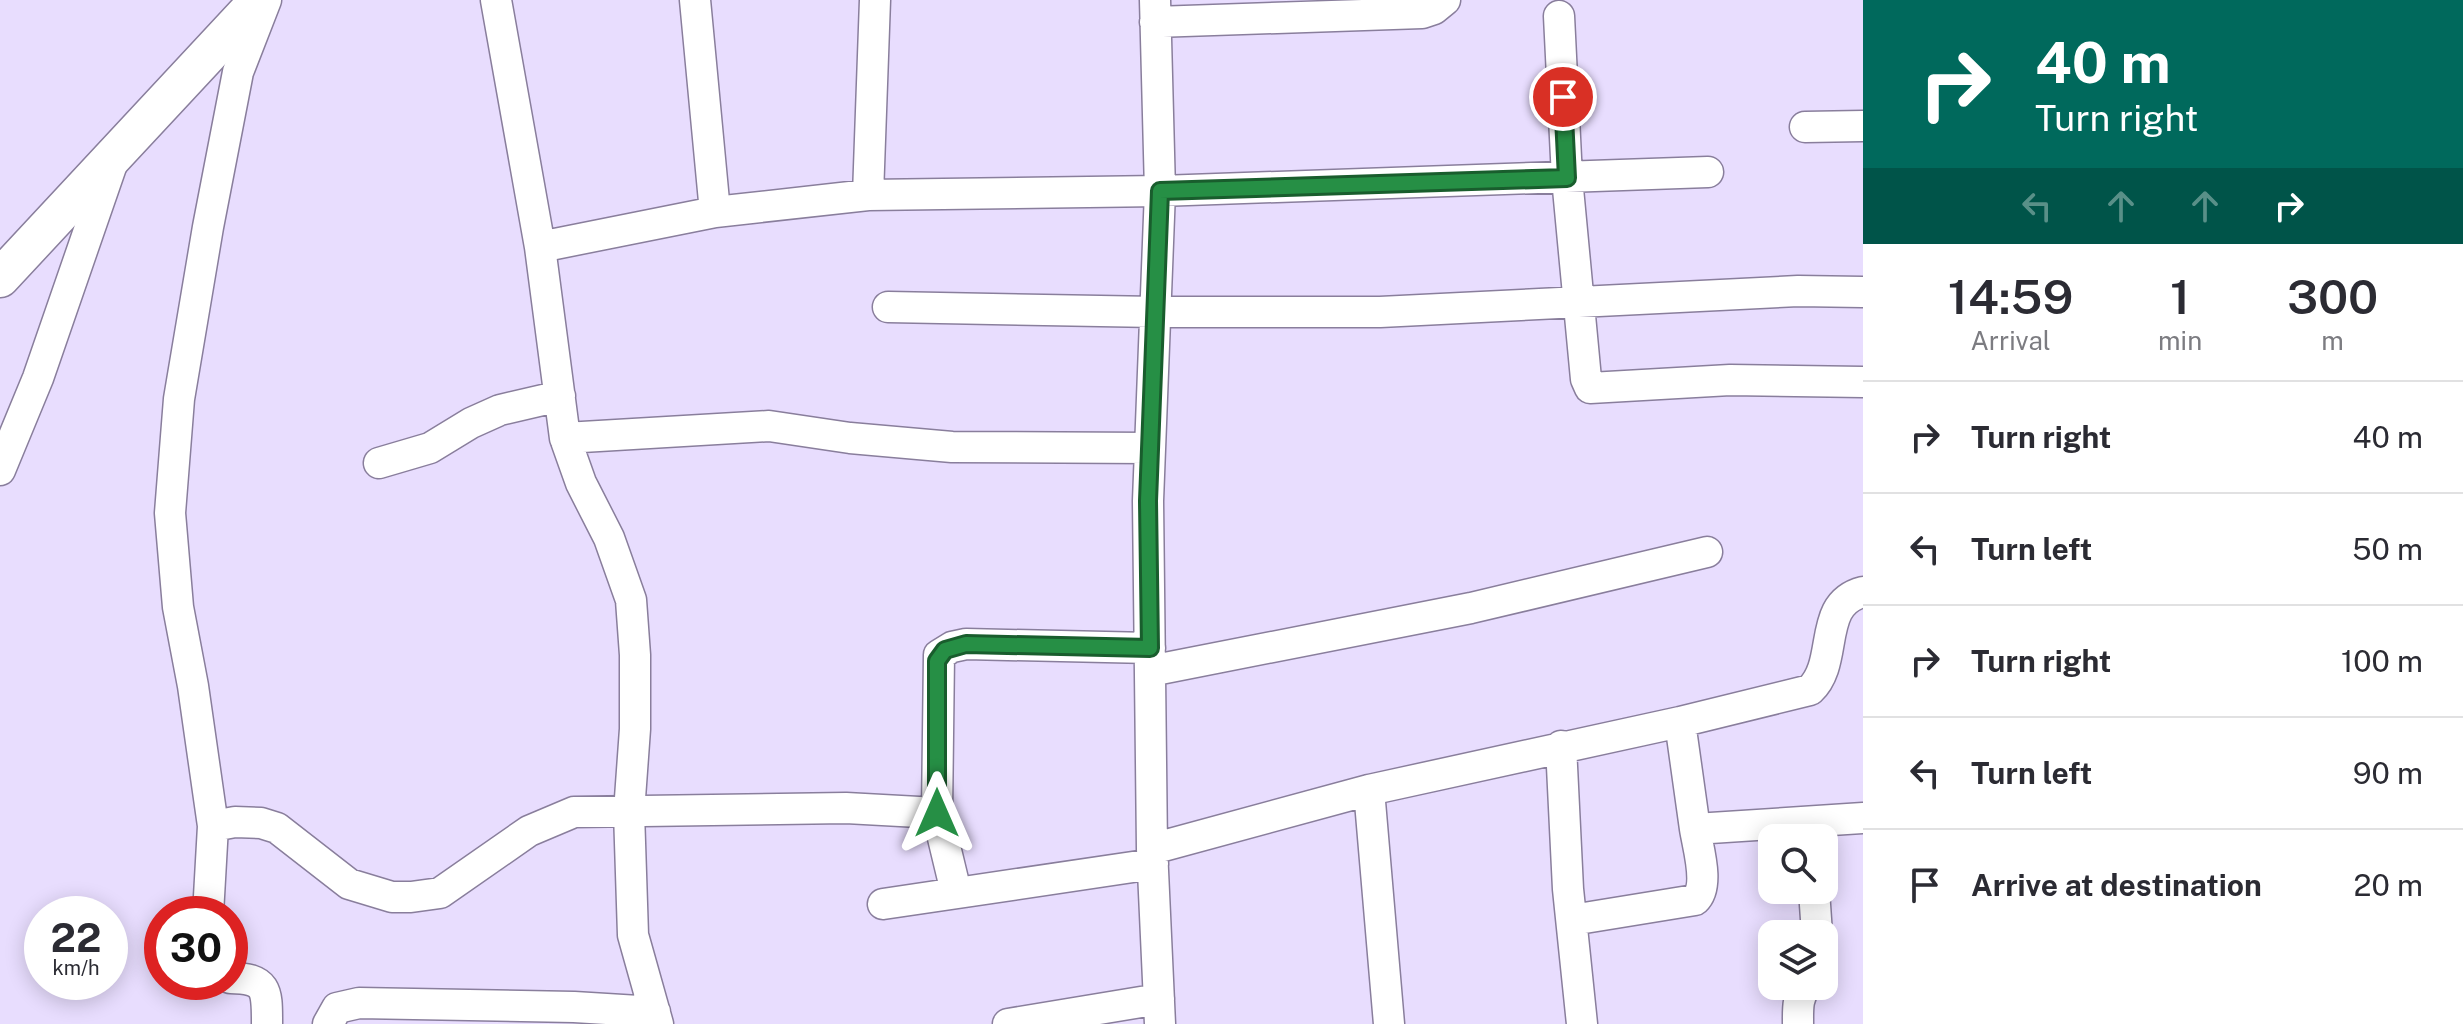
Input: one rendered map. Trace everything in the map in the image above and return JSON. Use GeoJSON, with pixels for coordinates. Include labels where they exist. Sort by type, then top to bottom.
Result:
{"type":"FeatureCollection","features":[{"type":"Feature","properties":{"kind":"street"},"geometry":{"type":"LineString","coordinates":[[2,272],[259,0]]}},
{"type":"Feature","properties":{"kind":"street"},"geometry":{"type":"LineString","coordinates":[[209,896],[213,826],[178,607],[170,513],[179,399],[208,227],[238,72],[266,0]]}},
{"type":"Feature","properties":{"kind":"street"},"geometry":{"type":"LineString","coordinates":[[328,1024],[337,1008],[359,1003],[574,1007],[656,1018],[633,935],[629,812],[635,729],[635,655],[631,600],[609,538],[581,483],[565,438],[540,247],[496,0]]}},
{"type":"Feature","properties":{"kind":"street"},"geometry":{"type":"LineString","coordinates":[[695,0],[715,212]]}},
{"type":"Feature","properties":{"kind":"street"},"geometry":{"type":"LineString","coordinates":[[868,195],[875,0]]}},
{"type":"Feature","properties":{"kind":"street"},"geometry":{"type":"LineString","coordinates":[[1008,1024],[1160,1011],[1153,856],[1150,660],[1150,448],[1160,191],[1155,11],[1422,13],[1434,9],[1445,0]]}},
{"type":"Feature","properties":{"kind":"street"},"geometry":{"type":"LineString","coordinates":[[1559,16],[1567,178],[1586,379],[1590,388],[1730,380],[1863,382]]}},
{"type":"Feature","properties":{"kind":"street"},"geometry":{"type":"LineString","coordinates":[[1805,127],[1863,126]]}},
{"type":"Feature","properties":{"kind":"street"},"geometry":{"type":"LineString","coordinates":[[0,470],[38,378],[114,156]]}},
{"type":"Feature","properties":{"kind":"street"},"geometry":{"type":"LineString","coordinates":[[540,247],[715,212],[868,195],[1160,191],[1708,172]]}},
{"type":"Feature","properties":{"kind":"street"},"geometry":{"type":"LineString","coordinates":[[888,307],[1380,312],[1798,291],[1863,292]]}},
{"type":"Feature","properties":{"kind":"street"},"geometry":{"type":"LineString","coordinates":[[379,463],[430,448],[471,423],[500,410],[560,396]]}},
{"type":"Feature","properties":{"kind":"street"},"geometry":{"type":"LineString","coordinates":[[565,438],[769,426],[850,438],[952,447],[1150,448]]}},
{"type":"Feature","properties":{"kind":"street"},"geometry":{"type":"LineString","coordinates":[[956,892],[937,813],[937,661],[945,650],[966,644],[1150,660],[1471,608],[1707,552]]}},
{"type":"Feature","properties":{"kind":"street"},"geometry":{"type":"LineString","coordinates":[[883,904],[1153,856],[1369,790],[1680,722],[1810,690],[1819,681],[1825,667],[1834,613],[1855,594],[1863,592]]}},
{"type":"Feature","properties":{"kind":"street"},"geometry":{"type":"LineString","coordinates":[[1572,920],[1695,900],[1699,896],[1702,884],[1680,722]]}},
{"type":"Feature","properties":{"kind":"street"},"geometry":{"type":"LineString","coordinates":[[1561,746],[1582,1024]]}},
{"type":"Feature","properties":{"kind":"street"},"geometry":{"type":"LineString","coordinates":[[1369,790],[1389,1024]]}},
{"type":"Feature","properties":{"kind":"street"},"geometry":{"type":"LineString","coordinates":[[213,826],[235,822],[269,826],[287,836],[349,884],[392,897],[411,897],[440,893],[529,831],[574,812],[846,808],[937,813]]}},
{"type":"Feature","properties":{"kind":"street"},"geometry":{"type":"LineString","coordinates":[[1838,824],[1863,818]]}},
{"type":"Feature","properties":{"kind":"street"},"geometry":{"type":"LineString","coordinates":[[1695,829],[1758,830]]}},
{"type":"Feature","properties":{"kind":"street"},"geometry":{"type":"LineString","coordinates":[[248,978],[259,983],[265,991],[267,1024]]}},
{"type":"Feature","properties":{"kind":"street"},"geometry":{"type":"LineString","coordinates":[[1795,1023],[1799,1000]]}},
{"type":"Feature","properties":{"kind":"route"},"geometry":{"type":"LineString","coordinates":[[937,813],[937,661],[945,650],[966,644],[1150,648],[1148,501],[1160,191],[1567,178],[1563,97]]}}]}
